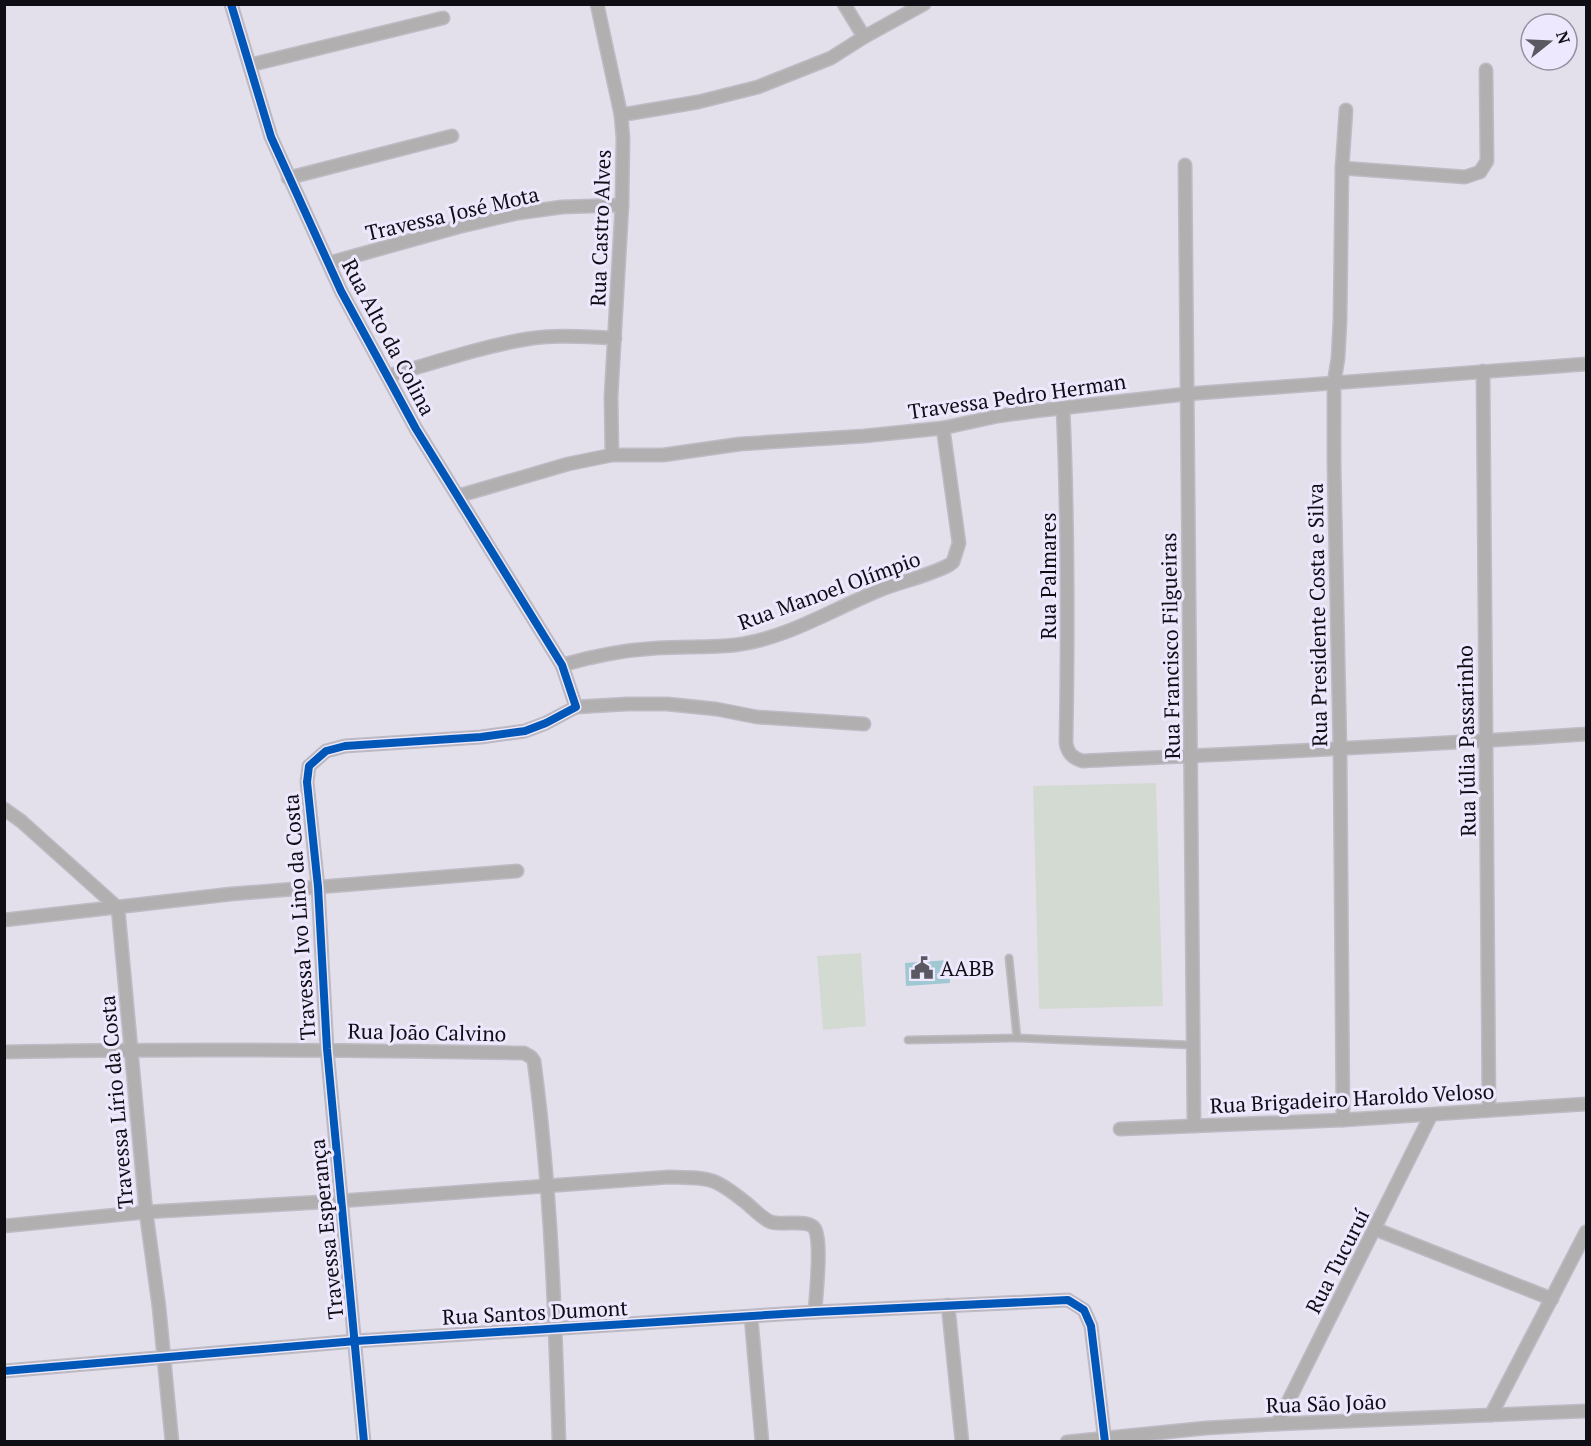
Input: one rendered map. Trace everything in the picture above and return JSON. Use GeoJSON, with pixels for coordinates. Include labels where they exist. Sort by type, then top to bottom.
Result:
{"type":"FeatureCollection","features":[{"type":"Feature","properties":{"kind":"street","name":"Rua Alto da Colina"},"geometry":{"type":"LineString","coordinates":[[231,4],[271,137],[341,291],[416,429],[562,665]]}},
{"type":"Feature","properties":{"kind":"street","name":"Rua Castro Alves"},"geometry":{"type":"LineString","coordinates":[[597,4],[621,115],[623,138],[611,397],[612,454]]}},
{"type":"Feature","properties":{"kind":"street"},"geometry":{"type":"LineString","coordinates":[[844,4],[864,37]]}},
{"type":"Feature","properties":{"kind":"street"},"geometry":{"type":"LineString","coordinates":[[621,115],[698,102],[758,87],[831,58],[924,4]]}},
{"type":"Feature","properties":{"kind":"street"},"geometry":{"type":"LineString","coordinates":[[250,65],[443,18]]}},
{"type":"Feature","properties":{"kind":"street"},"geometry":{"type":"LineString","coordinates":[[1342,168],[1465,177],[1480,172],[1487,161],[1486,70]]}},
{"type":"Feature","properties":{"kind":"street","name":"Rua Presidente Costa e Silva"},"geometry":{"type":"LineString","coordinates":[[1342,1120],[1340,750],[1335,569],[1334,382],[1340,321],[1342,168],[1346,110]]}},
{"type":"Feature","properties":{"kind":"street"},"geometry":{"type":"LineString","coordinates":[[288,178],[452,136]]}},
{"type":"Feature","properties":{"kind":"street","name":"Rua Francisco Filgueiras"},"geometry":{"type":"LineString","coordinates":[[1185,165],[1191,757],[1191,1045],[1194,1126]]}},
{"type":"Feature","properties":{"kind":"street","name":"Travessa José Mota"},"geometry":{"type":"LineString","coordinates":[[329,263],[458,227],[518,213],[562,207],[621,205]]}},
{"type":"Feature","properties":{"kind":"street"},"geometry":{"type":"LineString","coordinates":[[388,376],[528,339],[561,336],[615,338]]}},
{"type":"Feature","properties":{"kind":"street","name":"Travessa Pedro Herman"},"geometry":{"type":"LineString","coordinates":[[458,496],[568,464],[612,454],[663,455],[740,444],[943,428],[998,416],[1186,394],[1587,364]]}},
{"type":"Feature","properties":{"kind":"street","name":"Rua Júlia Passarinho"},"geometry":{"type":"LineString","coordinates":[[1483,371],[1490,1110]]}},
{"type":"Feature","properties":{"kind":"street","name":"Rua Palmares"},"geometry":{"type":"LineString","coordinates":[[1063,408],[1068,501],[1066,743],[1069,753],[1083,761],[1191,757]]}},
{"type":"Feature","properties":{"kind":"street","name":"Rua Manoel Olímpio"},"geometry":{"type":"LineString","coordinates":[[562,665],[595,656],[656,648],[754,642],[791,629],[881,590],[950,565],[959,543],[943,428]]}},
{"type":"Feature","properties":{"kind":"street"},"geometry":{"type":"LineString","coordinates":[[562,665],[576,707],[667,704],[716,709],[757,717],[864,724]]}},
{"type":"Feature","properties":{"kind":"street","name":"Travessa Ivo Lino da Costa"},"geometry":{"type":"LineString","coordinates":[[327,1049],[318,886],[308,782],[309,766],[320,755],[331,749],[345,746],[481,737],[525,731],[576,707]]}},
{"type":"Feature","properties":{"kind":"street"},"geometry":{"type":"LineString","coordinates":[[1191,757],[1587,734]]}},
{"type":"Feature","properties":{"kind":"street"},"geometry":{"type":"LineString","coordinates":[[4,809],[21,821],[118,908]]}},
{"type":"Feature","properties":{"kind":"street"},"geometry":{"type":"LineString","coordinates":[[4,920],[231,894],[517,871]]}},
{"type":"Feature","properties":{"kind":"street","name":"Travessa Lírio da Costa"},"geometry":{"type":"LineString","coordinates":[[118,908],[146,1212],[172,1442]]}},
{"type":"Feature","properties":{"kind":"street","name":"Rua João Calvino"},"geometry":{"type":"LineString","coordinates":[[4,1052],[131,1049],[327,1049],[524,1053],[531,1056],[534,1061],[548,1185]]}},
{"type":"Feature","properties":{"kind":"street","name":"Travessa Esperança"},"geometry":{"type":"LineString","coordinates":[[327,1049],[364,1442]]}},
{"type":"Feature","properties":{"kind":"street","name":"Rua Brigadeiro Haroldo Veloso"},"geometry":{"type":"LineString","coordinates":[[1120,1129],[1342,1120],[1587,1104]]}},
{"type":"Feature","properties":{"kind":"street","name":"Rua Tucuruí"},"geometry":{"type":"LineString","coordinates":[[1277,1424],[1431,1115]]}},
{"type":"Feature","properties":{"kind":"street"},"geometry":{"type":"LineString","coordinates":[[4,1226],[146,1212],[340,1201],[669,1177],[703,1178],[728,1187],[767,1221],[778,1224],[809,1223],[816,1230],[818,1239],[814,1312]]}},
{"type":"Feature","properties":{"kind":"street"},"geometry":{"type":"LineString","coordinates":[[548,1185],[556,1329],[559,1442]]}},
{"type":"Feature","properties":{"kind":"street"},"geometry":{"type":"LineString","coordinates":[[1375,1229],[1552,1299]]}},
{"type":"Feature","properties":{"kind":"street"},"geometry":{"type":"LineString","coordinates":[[1491,1415],[1587,1232]]}},
{"type":"Feature","properties":{"kind":"street","name":"Rua Santos Dumont"},"geometry":{"type":"LineString","coordinates":[[4,1371],[356,1341],[814,1312],[1068,1300],[1084,1310],[1091,1326],[1104,1440]]}},
{"type":"Feature","properties":{"kind":"street"},"geometry":{"type":"LineString","coordinates":[[948,1305],[962,1442]]}},
{"type":"Feature","properties":{"kind":"street"},"geometry":{"type":"LineString","coordinates":[[751,1317],[762,1442]]}},
{"type":"Feature","properties":{"kind":"street","name":"Rua São João"},"geometry":{"type":"LineString","coordinates":[[1067,1442],[1277,1424],[1587,1411]]}},
{"type":"Feature","properties":{"kind":"lane"},"geometry":{"type":"LineString","coordinates":[[1009,958],[1017,1038]]}},
{"type":"Feature","properties":{"kind":"lane"},"geometry":{"type":"LineString","coordinates":[[908,1040],[1017,1038],[1191,1045]]}},
{"type":"Feature","properties":{"kind":"shaded area"},"geometry":{"type":"Polygon","coordinates":[[[1156,783],[1163,1006],[1039,1009],[1033,786],[1156,783]]]}},
{"type":"Feature","properties":{"kind":"shaded area"},"geometry":{"type":"Polygon","coordinates":[[[861,953],[866,1026],[823,1030],[817,956],[861,953]]]}},
{"type":"Feature","properties":{"kind":"water"},"geometry":{"type":"Polygon","coordinates":[[[949,960],[950,983],[906,986],[905,963],[949,960]]]}},
{"type":"Feature","properties":{"kind":"cycle path"},"geometry":{"type":"LineString","coordinates":[[231,4],[271,137],[341,291],[416,429],[562,665],[576,707],[525,731],[481,737],[345,746],[326,751],[309,766],[307,782],[318,887],[327,1049],[364,1442]]}},
{"type":"Feature","properties":{"kind":"cycle path"},"geometry":{"type":"LineString","coordinates":[[4,1371],[356,1341],[815,1312],[1068,1300],[1084,1310],[1091,1326],[1105,1442]]}},
{"type":"Feature","properties":{"kind":"place","name":"AABB"},"geometry":{"type":"Point","coordinates":[922,968]}}]}
